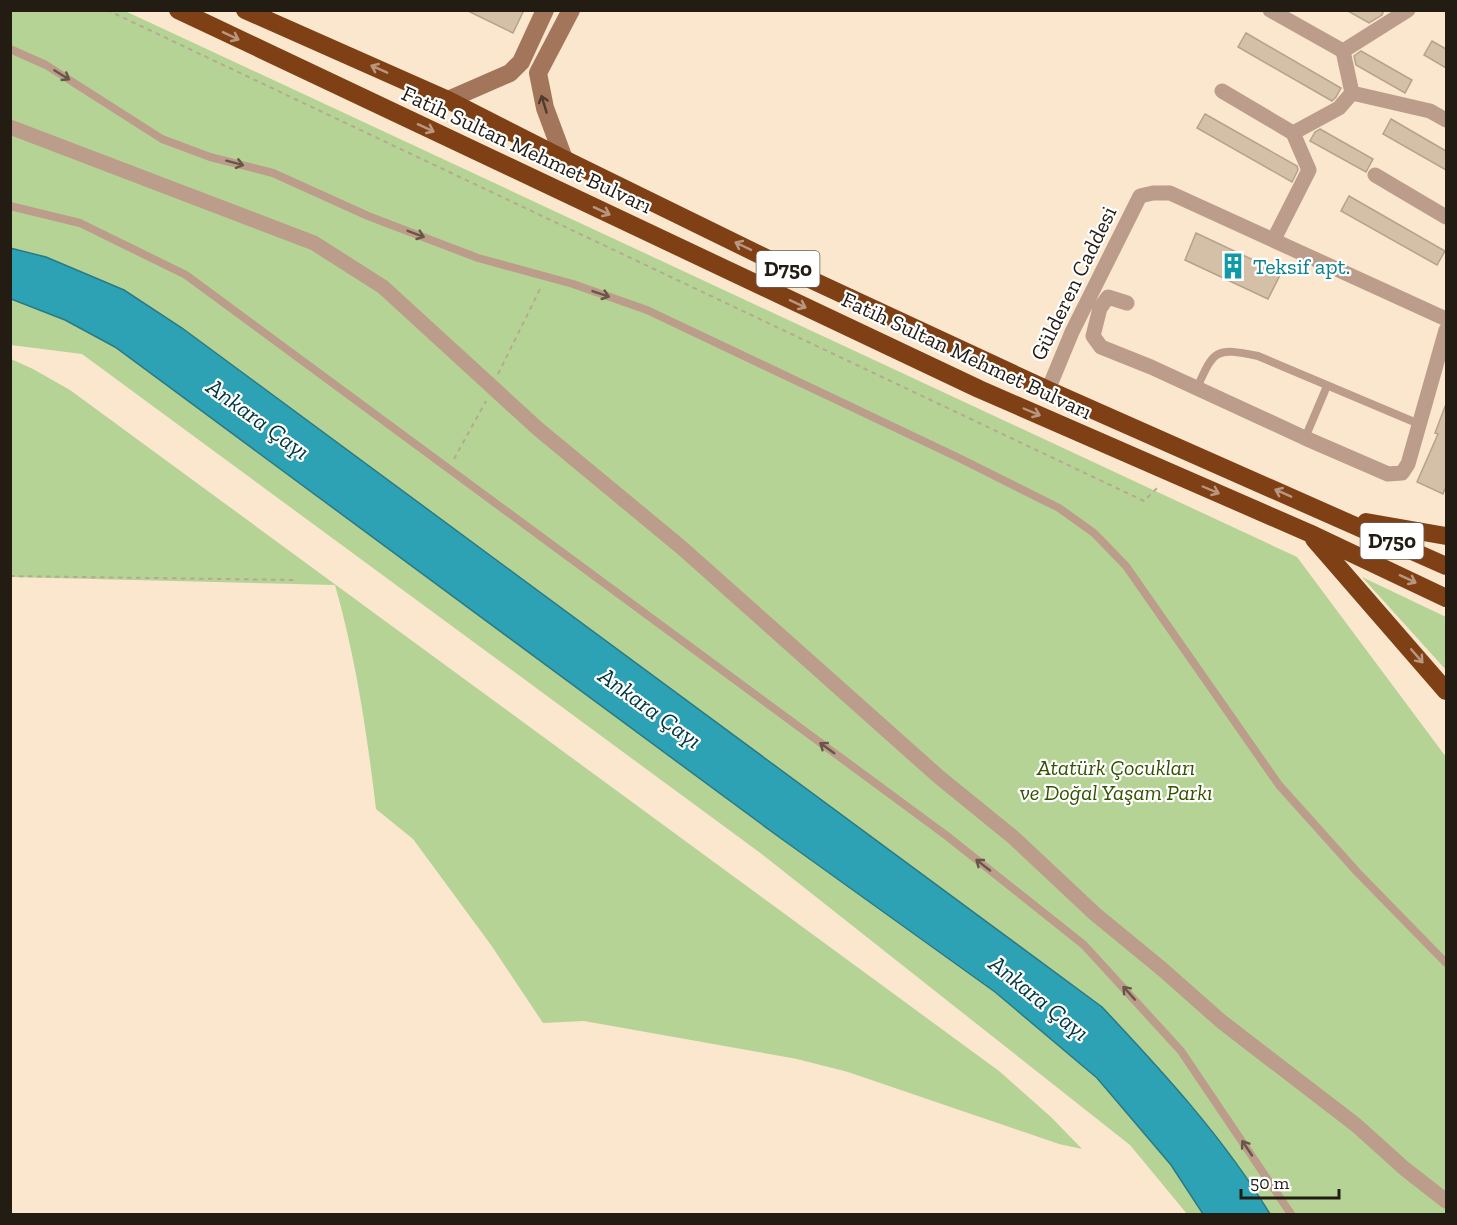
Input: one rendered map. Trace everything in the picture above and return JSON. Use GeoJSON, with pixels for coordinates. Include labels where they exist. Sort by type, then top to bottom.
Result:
{"type":"FeatureCollection","features":[{"type":"Feature","properties":{"kind":"highway","name":"Fatih Sultan Mehmet Bulvarı"},"geometry":{"type":"LineString","coordinates":[[178,10],[979,389],[1309,533],[1446,598]]}},
{"type":"Feature","properties":{"kind":"highway","name":"Fatih Sultan Mehmet Bulvarı"},"geometry":{"type":"LineString","coordinates":[[245,10],[448,100],[803,276],[1048,390],[1337,516],[1446,567]]}},
{"type":"Feature","properties":{"kind":"highway"},"geometry":{"type":"LineString","coordinates":[[1337,516],[1446,536]]}},
{"type":"Feature","properties":{"kind":"highway"},"geometry":{"type":"LineString","coordinates":[[1309,533],[1446,691]]}},
{"type":"Feature","properties":{"kind":"main road"},"geometry":{"type":"LineString","coordinates":[[448,100],[510,73],[520,62],[545,10]]}},
{"type":"Feature","properties":{"kind":"main road"},"geometry":{"type":"LineString","coordinates":[[564,159],[545,108],[538,73],[571,10]]}},
{"type":"Feature","properties":{"kind":"main road"},"geometry":{"type":"LineString","coordinates":[[520,62],[538,73]]}},
{"type":"Feature","properties":{"kind":"street"},"geometry":{"type":"LineString","coordinates":[[1270,10],[1342,51],[1352,93]]}},
{"type":"Feature","properties":{"kind":"street"},"geometry":{"type":"LineString","coordinates":[[1342,51],[1408,10]]}},
{"type":"Feature","properties":{"kind":"street"},"geometry":{"type":"LineString","coordinates":[[1222,91],[1293,134],[1310,170],[1274,239],[1446,319]]}},
{"type":"Feature","properties":{"kind":"street"},"geometry":{"type":"LineString","coordinates":[[1352,93],[1430,111],[1446,120]]}},
{"type":"Feature","properties":{"kind":"street"},"geometry":{"type":"LineString","coordinates":[[1293,134],[1339,108],[1352,93]]}},
{"type":"Feature","properties":{"kind":"street"},"geometry":{"type":"LineString","coordinates":[[10,127],[314,243],[383,287],[537,428],[682,548],[939,777],[1014,838],[1095,914],[1222,1022],[1356,1125],[1404,1169],[1446,1201]]}},
{"type":"Feature","properties":{"kind":"street"},"geometry":{"type":"LineString","coordinates":[[1375,175],[1446,217]]}},
{"type":"Feature","properties":{"kind":"street","name":"Gülderen Caddesi"},"geometry":{"type":"LineString","coordinates":[[1048,390],[1072,332],[1140,196],[1170,193],[1274,239]]}},
{"type":"Feature","properties":{"kind":"street"},"geometry":{"type":"LineString","coordinates":[[1127,303],[1108,297],[1100,308],[1093,336],[1101,346],[1388,474],[1402,473],[1408,464],[1446,330]]}},
{"type":"Feature","properties":{"kind":"lane"},"geometry":{"type":"LineString","coordinates":[[10,49],[46,65],[162,139],[210,157],[273,174],[368,216],[478,258],[573,284],[647,310],[1059,508],[1094,533],[1126,566],[1279,785],[1358,873],[1446,963]]}},
{"type":"Feature","properties":{"kind":"lane"},"geometry":{"type":"LineString","coordinates":[[10,206],[80,223],[186,275],[957,843],[1084,945],[1181,1050],[1291,1215]]}},
{"type":"Feature","properties":{"kind":"lane"},"geometry":{"type":"LineString","coordinates":[[1197,388],[1210,359],[1222,352],[1240,352],[1257,356],[1419,424]]}},
{"type":"Feature","properties":{"kind":"lane"},"geometry":{"type":"LineString","coordinates":[[1305,438],[1327,386]]}},
{"type":"Feature","properties":{"kind":"path"},"geometry":{"type":"LineString","coordinates":[[107,10],[1144,501],[1171,472]]}},
{"type":"Feature","properties":{"kind":"path"},"geometry":{"type":"LineString","coordinates":[[10,576],[297,580]]}},
{"type":"Feature","properties":{"kind":"green space","name":"Atatürk Çocukları ve Doğal Yaşam Parkı"},"geometry":{"type":"Polygon","coordinates":[[[11,11],[125,11],[1297,557],[1446,757],[1446,1214],[1187,1214],[1130,1145],[759,852],[82,354],[11,345],[11,11]]]}},
{"type":"Feature","properties":{"kind":"green space"},"geometry":{"type":"Polygon","coordinates":[[[11,359],[70,390],[999,1071],[1052,1118],[1082,1149],[1059,1144],[848,1072],[797,1059],[584,1021],[543,1023],[491,945],[413,839],[376,809],[360,696],[335,585],[11,577],[11,359]]]}},
{"type":"Feature","properties":{"kind":"green space"},"geometry":{"type":"Polygon","coordinates":[[[1362,577],[1446,617],[1446,670],[1362,577]]]}},
{"type":"Feature","properties":{"kind":"water","name":"Ankara Çayı"},"geometry":{"type":"Polygon","coordinates":[[[10,248],[46,257],[124,290],[182,328],[1102,1007],[1213,1132],[1270,1214],[1203,1214],[1171,1165],[1097,1078],[995,992],[779,837],[115,347],[65,320],[11,299],[10,248]]]}},
{"type":"Feature","properties":{"kind":"building"},"geometry":{"type":"Polygon","coordinates":[[[466,10],[524,10],[513,33],[466,10]]]}},
{"type":"Feature","properties":{"kind":"building"},"geometry":{"type":"Polygon","coordinates":[[[1346,10],[1384,10],[1382,15],[1369,23],[1346,10]]]}},
{"type":"Feature","properties":{"kind":"building"},"geometry":{"type":"Polygon","coordinates":[[[1246,33],[1341,88],[1336,97],[1332,101],[1238,47],[1246,33]]]}},
{"type":"Feature","properties":{"kind":"building"},"geometry":{"type":"Polygon","coordinates":[[[1432,41],[1446,49],[1446,68],[1424,55],[1432,41]]]}},
{"type":"Feature","properties":{"kind":"building"},"geometry":{"type":"Polygon","coordinates":[[[1361,51],[1412,80],[1405,93],[1356,65],[1354,56],[1361,51]]]}},
{"type":"Feature","properties":{"kind":"building"},"geometry":{"type":"Polygon","coordinates":[[[1205,114],[1297,166],[1298,170],[1292,182],[1197,128],[1205,114]]]}},
{"type":"Feature","properties":{"kind":"building"},"geometry":{"type":"Polygon","coordinates":[[[1391,119],[1446,151],[1446,170],[1383,134],[1391,119]]]}},
{"type":"Feature","properties":{"kind":"building"},"geometry":{"type":"Polygon","coordinates":[[[1320,129],[1373,159],[1366,172],[1310,141],[1315,132],[1320,129]]]}},
{"type":"Feature","properties":{"kind":"building"},"geometry":{"type":"Polygon","coordinates":[[[1349,196],[1445,251],[1437,265],[1341,211],[1349,196]]]}},
{"type":"Feature","properties":{"kind":"building","name":"Teksif apt."},"geometry":{"type":"Polygon","coordinates":[[[1196,233],[1281,273],[1268,299],[1185,260],[1196,233]]]}},
{"type":"Feature","properties":{"kind":"building"},"geometry":{"type":"Polygon","coordinates":[[[1446,404],[1446,486],[1443,494],[1417,482],[1438,434],[1435,433],[1446,404]]]}},
{"type":"Feature","properties":{"kind":"place","name":"Teksif apt."},"geometry":{"type":"Point","coordinates":[1233,266]}}]}
